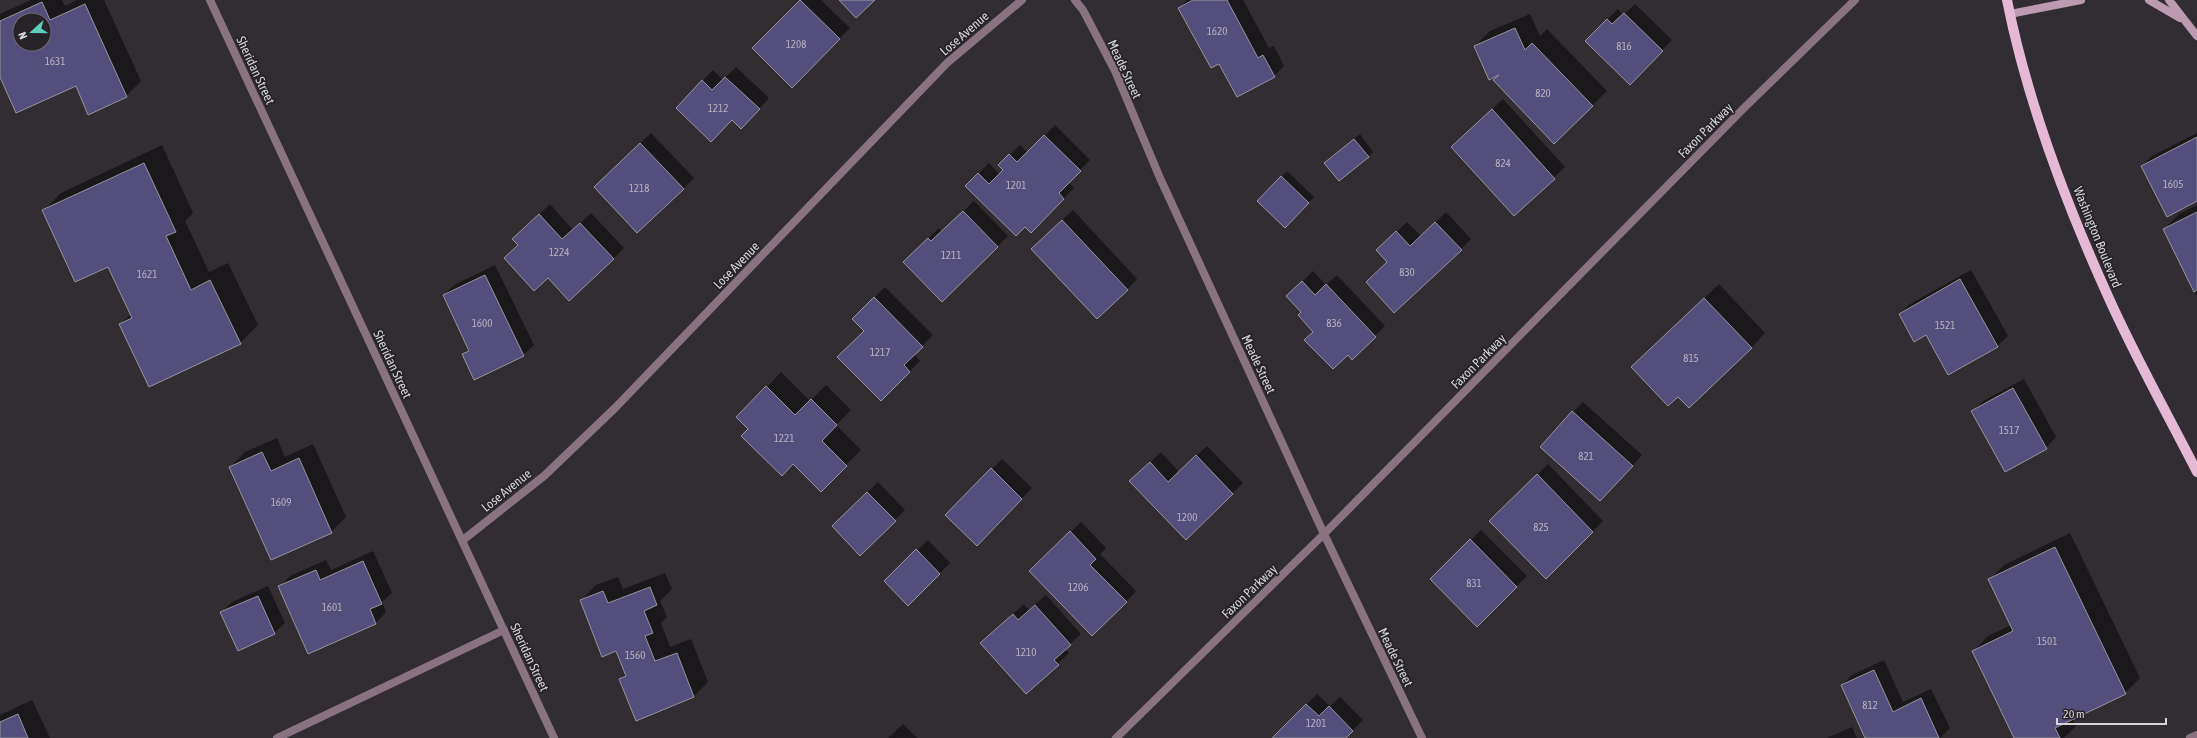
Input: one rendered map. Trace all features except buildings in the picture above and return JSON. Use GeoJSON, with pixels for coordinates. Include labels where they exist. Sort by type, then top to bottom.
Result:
{"type":"FeatureCollection","features":[{"type":"Feature","properties":{"kind":"main road","name":"Washington Boulevard"},"geometry":{"type":"LineString","coordinates":[[2008,0],[2010,14],[2036,111],[2068,200],[2107,295],[2197,472]]}},
{"type":"Feature","properties":{"kind":"main road"},"geometry":{"type":"LineString","coordinates":[[2010,14],[2081,0]]}},
{"type":"Feature","properties":{"kind":"main road"},"geometry":{"type":"LineString","coordinates":[[2149,0],[2183,19]]}},
{"type":"Feature","properties":{"kind":"main road"},"geometry":{"type":"LineString","coordinates":[[2170,0],[2197,36]]}},
{"type":"Feature","properties":{"kind":"street","name":"Sheridan Street"},"geometry":{"type":"LineString","coordinates":[[210,0],[554,738]]}},
{"type":"Feature","properties":{"kind":"street","name":"Lose Avenue"},"geometry":{"type":"LineString","coordinates":[[463,540],[544,476],[615,408],[947,63],[1022,0]]}},
{"type":"Feature","properties":{"kind":"street","name":"Meade Street"},"geometry":{"type":"LineString","coordinates":[[1075,0],[1084,10],[1115,71],[1160,178],[1324,534],[1422,738]]}},
{"type":"Feature","properties":{"kind":"street","name":"Faxon Parkway"},"geometry":{"type":"LineString","coordinates":[[1116,738],[1324,534],[1740,112],[1855,0]]}},
{"type":"Feature","properties":{"kind":"street"},"geometry":{"type":"LineString","coordinates":[[278,738],[504,630]]}},
{"type":"Feature","properties":{"kind":"street"},"geometry":{"type":"LineString","coordinates":[[2190,738],[2197,735]]}}]}
